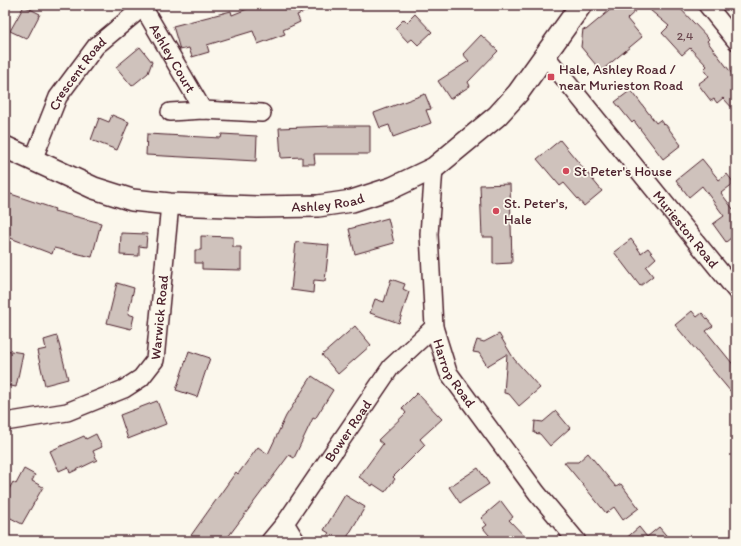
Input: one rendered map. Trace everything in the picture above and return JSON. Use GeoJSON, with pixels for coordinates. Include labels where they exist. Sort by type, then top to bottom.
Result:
{"type":"FeatureCollection","features":[{"type":"Feature","properties":{"kind":"main road","name":"Ashley Road"},"geometry":{"type":"LineString","coordinates":[[5,147],[94,188],[132,200],[170,204],[257,207],[318,206],[352,201],[392,188],[434,168],[497,116],[518,93],[581,5]]}},
{"type":"Feature","properties":{"kind":"street"},"geometry":{"type":"LineString","coordinates":[[707,5],[736,41]]}},
{"type":"Feature","properties":{"kind":"street","name":"Ashley Court"},"geometry":{"type":"LineString","coordinates":[[145,6],[203,110]]}},
{"type":"Feature","properties":{"kind":"street","name":"Crescent Road"},"geometry":{"type":"LineString","coordinates":[[33,160],[58,97],[96,46],[145,6]]}},
{"type":"Feature","properties":{"kind":"street","name":"Murieston Road"},"geometry":{"type":"LineString","coordinates":[[545,55],[736,291]]}},
{"type":"Feature","properties":{"kind":"street"},"geometry":{"type":"LineString","coordinates":[[170,112],[203,110],[262,113]]}},
{"type":"Feature","properties":{"kind":"street","name":"Harrop Road"},"geometry":{"type":"LineString","coordinates":[[434,168],[429,234],[434,327],[448,372],[537,493],[577,541]]}},
{"type":"Feature","properties":{"kind":"street","name":"Warwick Road"},"geometry":{"type":"LineString","coordinates":[[5,422],[67,412],[124,389],[141,378],[155,360],[170,204]]}},
{"type":"Feature","properties":{"kind":"street","name":"Bower Road"},"geometry":{"type":"LineString","coordinates":[[270,541],[285,524],[391,367],[434,327]]}},
{"type":"Feature","properties":{"kind":"street"},"geometry":{"type":"LineString","coordinates":[[285,524],[296,541]]}},
{"type":"Feature","properties":{"kind":"building"},"geometry":{"type":"Polygon","coordinates":[[[257,5],[320,5],[297,15],[300,22],[283,30],[285,34],[258,44],[253,31],[207,45],[209,52],[192,57],[189,48],[180,50],[173,26],[231,11],[232,15],[257,5]]]}},
{"type":"Feature","properties":{"kind":"building"},"geometry":{"type":"Polygon","coordinates":[[[616,5],[642,5],[627,19],[642,37],[601,71],[581,47],[583,29],[586,30],[616,5]]]}},
{"type":"Feature","properties":{"kind":"building"},"geometry":{"type":"Polygon","coordinates":[[[644,5],[677,5],[709,39],[707,41],[736,79],[736,112],[723,98],[717,103],[714,99],[711,101],[698,84],[709,76],[704,69],[707,66],[690,48],[682,55],[662,33],[669,26],[644,5]]]}},
{"type":"Feature","properties":{"kind":"building"},"geometry":{"type":"Polygon","coordinates":[[[24,6],[40,14],[27,39],[10,31],[24,6]]]}},
{"type":"Feature","properties":{"kind":"building"},"geometry":{"type":"Polygon","coordinates":[[[415,14],[432,32],[418,45],[412,39],[408,42],[395,28],[404,19],[407,22],[415,14]]]}},
{"type":"Feature","properties":{"kind":"building"},"geometry":{"type":"Polygon","coordinates":[[[481,35],[498,51],[468,82],[470,86],[450,99],[438,81],[469,61],[463,54],[481,35]]]}},
{"type":"Feature","properties":{"kind":"building"},"geometry":{"type":"Polygon","coordinates":[[[140,47],[152,62],[148,73],[132,86],[116,67],[140,47]]]}},
{"type":"Feature","properties":{"kind":"building"},"geometry":{"type":"Polygon","coordinates":[[[631,90],[656,123],[660,120],[666,125],[681,145],[663,159],[634,121],[632,123],[615,102],[631,90]]]}},
{"type":"Feature","properties":{"kind":"building"},"geometry":{"type":"Polygon","coordinates":[[[425,94],[431,109],[426,110],[431,123],[393,137],[389,125],[380,128],[374,113],[425,94]]]}},
{"type":"Feature","properties":{"kind":"building"},"geometry":{"type":"Polygon","coordinates":[[[112,115],[129,122],[117,150],[91,140],[99,118],[109,122],[112,115]]]}},
{"type":"Feature","properties":{"kind":"building"},"geometry":{"type":"Polygon","coordinates":[[[370,126],[370,154],[314,154],[315,164],[302,164],[302,157],[281,158],[279,128],[370,126]]]}},
{"type":"Feature","properties":{"kind":"building"},"geometry":{"type":"Polygon","coordinates":[[[147,134],[221,138],[222,134],[257,136],[256,161],[146,155],[147,134]]]}},
{"type":"Feature","properties":{"kind":"building","name":"St Peter's House"},"geometry":{"type":"Polygon","coordinates":[[[560,140],[602,191],[584,206],[564,183],[560,186],[537,159],[560,140]]]}},
{"type":"Feature","properties":{"kind":"building"},"geometry":{"type":"Polygon","coordinates":[[[702,159],[719,180],[727,174],[734,183],[721,193],[733,209],[736,207],[736,234],[726,242],[713,224],[724,216],[702,186],[689,197],[676,180],[702,159]]]}},
{"type":"Feature","properties":{"kind":"building","name":"St. Peter's, Hale"},"geometry":{"type":"Polygon","coordinates":[[[510,184],[512,263],[493,264],[493,237],[482,237],[480,185],[510,184]]]}},
{"type":"Feature","properties":{"kind":"building"},"geometry":{"type":"Polygon","coordinates":[[[5,192],[55,209],[54,211],[101,223],[92,257],[54,248],[52,254],[5,236],[5,192]]]}},
{"type":"Feature","properties":{"kind":"building"},"geometry":{"type":"Polygon","coordinates":[[[388,218],[394,243],[355,254],[349,229],[388,218]]]}},
{"type":"Feature","properties":{"kind":"building"},"geometry":{"type":"Polygon","coordinates":[[[121,233],[147,234],[146,247],[139,246],[139,256],[120,255],[121,233]]]}},
{"type":"Feature","properties":{"kind":"building"},"geometry":{"type":"Polygon","coordinates":[[[201,236],[233,237],[233,247],[241,247],[241,270],[202,269],[202,263],[195,263],[195,250],[201,250],[201,236]]]}},
{"type":"Feature","properties":{"kind":"building"},"geometry":{"type":"Polygon","coordinates":[[[631,239],[641,253],[648,248],[656,258],[646,267],[653,276],[640,286],[614,252],[631,239]]]}},
{"type":"Feature","properties":{"kind":"building"},"geometry":{"type":"Polygon","coordinates":[[[296,242],[329,245],[325,281],[314,280],[313,293],[291,290],[296,242]]]}},
{"type":"Feature","properties":{"kind":"building"},"geometry":{"type":"Polygon","coordinates":[[[391,279],[405,284],[403,289],[409,292],[399,323],[370,313],[375,299],[384,302],[391,279]]]}},
{"type":"Feature","properties":{"kind":"building"},"geometry":{"type":"Polygon","coordinates":[[[117,283],[134,288],[128,314],[134,316],[131,329],[107,323],[117,283]]]}},
{"type":"Feature","properties":{"kind":"building"},"geometry":{"type":"Polygon","coordinates":[[[692,311],[697,317],[702,313],[713,326],[706,331],[736,368],[736,398],[675,325],[692,311]]]}},
{"type":"Feature","properties":{"kind":"building"},"geometry":{"type":"Polygon","coordinates":[[[355,326],[371,345],[338,374],[322,355],[355,326]]]}},
{"type":"Feature","properties":{"kind":"building"},"geometry":{"type":"Polygon","coordinates":[[[499,334],[514,359],[540,388],[519,406],[509,394],[504,393],[507,354],[487,366],[479,353],[473,352],[477,340],[484,342],[499,334]]]}},
{"type":"Feature","properties":{"kind":"building"},"geometry":{"type":"Polygon","coordinates":[[[57,336],[68,379],[45,385],[37,351],[46,349],[44,340],[57,336]]]}},
{"type":"Feature","properties":{"kind":"building"},"geometry":{"type":"Polygon","coordinates":[[[5,350],[23,353],[16,387],[5,385],[5,350]]]}},
{"type":"Feature","properties":{"kind":"building"},"geometry":{"type":"Polygon","coordinates":[[[189,351],[210,358],[197,397],[176,390],[189,351]]]}},
{"type":"Feature","properties":{"kind":"building"},"geometry":{"type":"Polygon","coordinates":[[[312,376],[333,390],[315,419],[313,418],[294,458],[289,455],[225,541],[187,541],[236,472],[238,474],[258,447],[268,454],[286,416],[312,376]]]}},
{"type":"Feature","properties":{"kind":"building"},"geometry":{"type":"Polygon","coordinates":[[[417,393],[442,419],[420,439],[425,445],[393,477],[395,479],[385,492],[373,484],[372,486],[359,477],[383,444],[378,440],[406,413],[402,408],[417,393]]]}},
{"type":"Feature","properties":{"kind":"building"},"geometry":{"type":"Polygon","coordinates":[[[157,401],[166,424],[128,439],[120,415],[157,401]]]}},
{"type":"Feature","properties":{"kind":"building"},"geometry":{"type":"Polygon","coordinates":[[[556,411],[570,428],[550,446],[540,434],[534,433],[535,421],[543,422],[556,411]]]}},
{"type":"Feature","properties":{"kind":"building"},"geometry":{"type":"Polygon","coordinates":[[[96,434],[102,447],[93,451],[97,460],[70,473],[68,467],[59,471],[50,451],[84,436],[86,439],[96,434]]]}},
{"type":"Feature","properties":{"kind":"building"},"geometry":{"type":"Polygon","coordinates":[[[588,453],[616,487],[621,484],[639,508],[623,520],[614,507],[606,513],[564,462],[578,462],[588,453]]]}},
{"type":"Feature","properties":{"kind":"building"},"geometry":{"type":"Polygon","coordinates":[[[478,468],[489,484],[460,503],[449,487],[478,468]]]}},
{"type":"Feature","properties":{"kind":"building"},"geometry":{"type":"Polygon","coordinates":[[[24,469],[35,475],[32,481],[43,487],[22,524],[5,515],[5,496],[13,482],[16,484],[24,469]]]}},
{"type":"Feature","properties":{"kind":"building"},"geometry":{"type":"Polygon","coordinates":[[[345,495],[365,507],[345,541],[324,541],[329,533],[324,530],[345,495]]]}},
{"type":"Feature","properties":{"kind":"building"},"geometry":{"type":"Polygon","coordinates":[[[501,501],[513,517],[509,520],[529,541],[494,541],[483,528],[487,525],[481,518],[501,501]]]}},
{"type":"Feature","properties":{"kind":"building"},"geometry":{"type":"Polygon","coordinates":[[[639,527],[647,537],[659,527],[671,541],[623,541],[639,527]]]}},
{"type":"Feature","properties":{"kind":"place","name":"Hale, Ashley Road / near Murieston Road"},"geometry":{"type":"Point","coordinates":[551,77]}},
{"type":"Feature","properties":{"kind":"place","name":"St Peter's House"},"geometry":{"type":"Point","coordinates":[566,171]}},
{"type":"Feature","properties":{"kind":"place","name":"St. Peter's, Hale"},"geometry":{"type":"Point","coordinates":[496,211]}}]}
